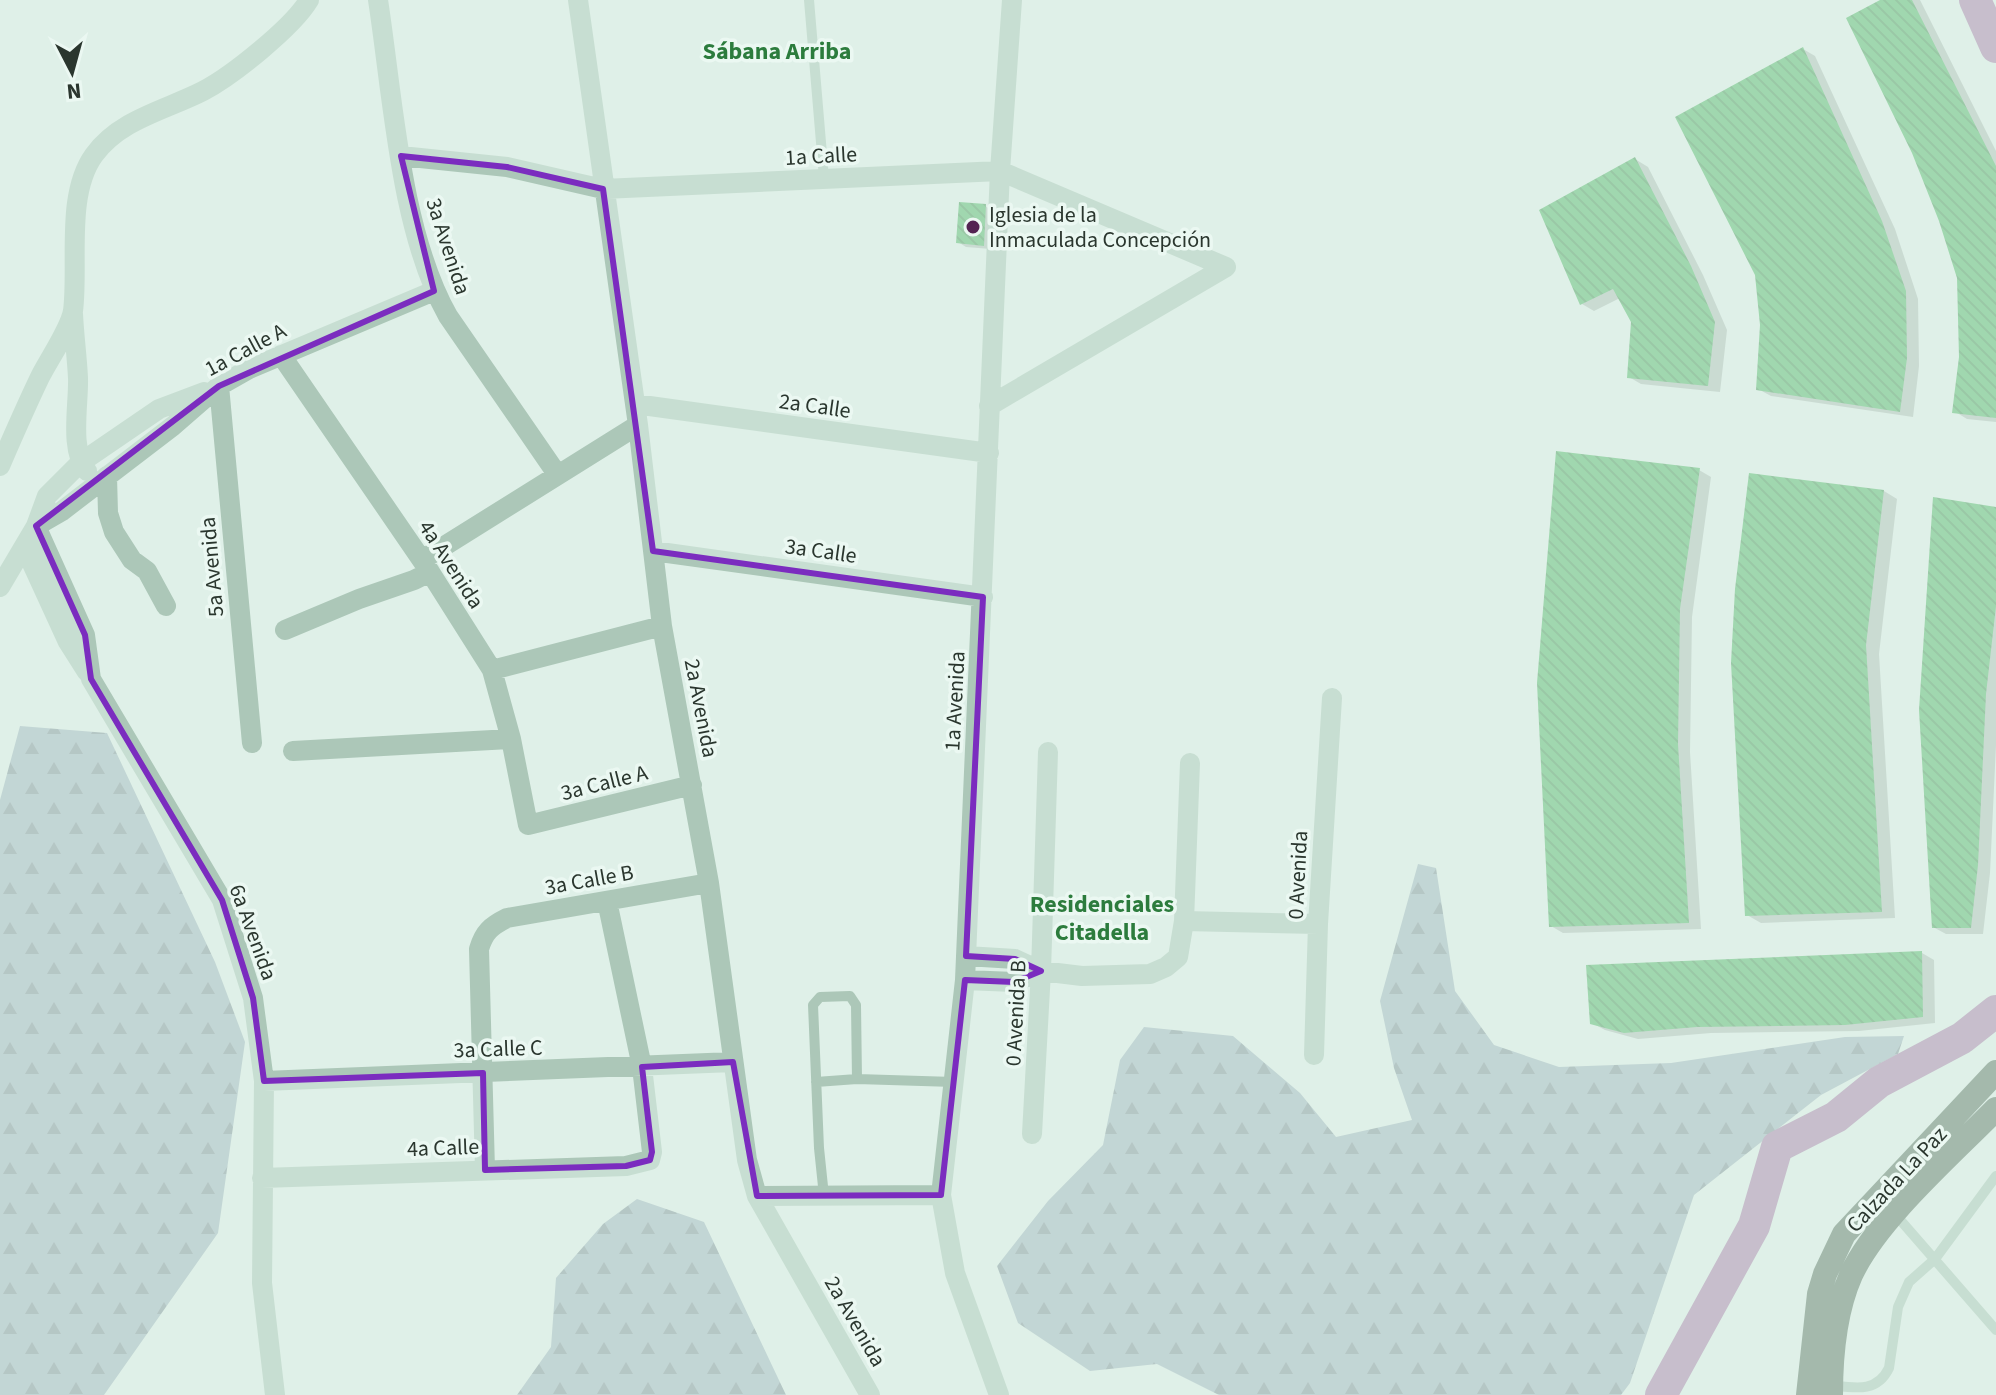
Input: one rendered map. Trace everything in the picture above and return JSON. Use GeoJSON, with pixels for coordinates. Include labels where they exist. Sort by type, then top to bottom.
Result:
{"type":"FeatureCollection","features":[{"type":"Feature","properties":{"kind":"main road","name":"Calzada La Paz"},"geometry":{"type":"LineString","coordinates":[[1808,1395],[1819,1294],[1829,1263],[1844,1234],[1996,1072]]}},
{"type":"Feature","properties":{"kind":"main road","name":"Calzada La Paz"},"geometry":{"type":"LineString","coordinates":[[1831,1390],[1838,1317],[1858,1262],[1895,1214],[1996,1109]]}},
{"type":"Feature","properties":{"kind":"street"},"geometry":{"type":"LineString","coordinates":[[80,463],[73,314],[74,231],[82,180],[94,155],[131,122],[216,83],[294,22],[309,0]]}},
{"type":"Feature","properties":{"kind":"street","name":"3a Avenida"},"geometry":{"type":"LineString","coordinates":[[378,0],[410,212],[434,291],[557,474]]}},
{"type":"Feature","properties":{"kind":"street","name":"2a Avenida"},"geometry":{"type":"LineString","coordinates":[[578,0],[638,425],[662,626],[709,883],[747,1160],[757,1196],[870,1395]]}},
{"type":"Feature","properties":{"kind":"street","name":"1a Avenida"},"geometry":{"type":"LineString","coordinates":[[1000,1393],[955,1273],[941,1195],[965,980],[1000,171],[1012,0]]}},
{"type":"Feature","properties":{"kind":"street","name":"1a Calle"},"geometry":{"type":"LineString","coordinates":[[401,156],[507,167],[603,189],[1000,171],[1226,267],[989,406]]}},
{"type":"Feature","properties":{"kind":"street","name":"1a Calle A"},"geometry":{"type":"LineString","coordinates":[[36,526],[62,511],[173,426],[219,386],[281,355],[434,291]]}},
{"type":"Feature","properties":{"kind":"street"},"geometry":{"type":"LineString","coordinates":[[0,466],[28,401],[73,314]]}},
{"type":"Feature","properties":{"kind":"street","name":"4a Avenida"},"geometry":{"type":"LineString","coordinates":[[281,355],[426,566],[492,670],[511,739],[528,825]]}},
{"type":"Feature","properties":{"kind":"street"},"geometry":{"type":"LineString","coordinates":[[0,587],[36,526],[47,496],[80,463],[159,409],[219,386]]}},
{"type":"Feature","properties":{"kind":"street","name":"5a Avenida"},"geometry":{"type":"LineString","coordinates":[[219,386],[252,743]]}},
{"type":"Feature","properties":{"kind":"street","name":"2a Calle"},"geometry":{"type":"LineString","coordinates":[[635,404],[989,453]]}},
{"type":"Feature","properties":{"kind":"street"},"geometry":{"type":"LineString","coordinates":[[285,630],[414,580],[426,566],[557,474],[638,425]]}},
{"type":"Feature","properties":{"kind":"street"},"geometry":{"type":"LineString","coordinates":[[80,463],[102,479],[114,532],[132,560],[147,571],[166,606]]}},
{"type":"Feature","properties":{"kind":"street","name":"6a Avenida"},"geometry":{"type":"LineString","coordinates":[[36,526],[85,635],[91,679],[222,900],[253,998],[264,1081],[262,1283],[275,1395]]}},
{"type":"Feature","properties":{"kind":"street"},"geometry":{"type":"LineString","coordinates":[[24,546],[68,642],[91,679]]}},
{"type":"Feature","properties":{"kind":"street","name":"3a Calle"},"geometry":{"type":"LineString","coordinates":[[653,551],[983,597]]}},
{"type":"Feature","properties":{"kind":"street"},"geometry":{"type":"LineString","coordinates":[[492,670],[662,626]]}},
{"type":"Feature","properties":{"kind":"street","name":"0 Avenida"},"geometry":{"type":"LineString","coordinates":[[1314,1055],[1318,924],[1332,698]]}},
{"type":"Feature","properties":{"kind":"street"},"geometry":{"type":"LineString","coordinates":[[293,751],[511,739]]}},
{"type":"Feature","properties":{"kind":"street","name":"0 Avenida B"},"geometry":{"type":"LineString","coordinates":[[1032,1134],[1048,752]]}},
{"type":"Feature","properties":{"kind":"street"},"geometry":{"type":"LineString","coordinates":[[966,956],[1015,959],[1041,971],[1082,976],[1150,974],[1178,957],[1184,921],[1190,763]]}},
{"type":"Feature","properties":{"kind":"street","name":"3a Calle A"},"geometry":{"type":"LineString","coordinates":[[528,825],[692,785]]}},
{"type":"Feature","properties":{"kind":"street","name":"3a Calle B"},"geometry":{"type":"LineString","coordinates":[[483,1073],[479,949],[483,935],[492,925],[507,918],[709,883]]}},
{"type":"Feature","properties":{"kind":"street"},"geometry":{"type":"LineString","coordinates":[[607,901],[642,1067]]}},
{"type":"Feature","properties":{"kind":"street"},"geometry":{"type":"LineString","coordinates":[[1184,921],[1318,924]]}},
{"type":"Feature","properties":{"kind":"street"},"geometry":{"type":"LineString","coordinates":[[965,980],[1014,982],[1041,971]]}},
{"type":"Feature","properties":{"kind":"street","name":"3a Calle C"},"geometry":{"type":"LineString","coordinates":[[264,1081],[733,1062]]}},
{"type":"Feature","properties":{"kind":"street","name":"4a Calle"},"geometry":{"type":"LineString","coordinates":[[262,1178],[626,1166],[650,1160],[652,1152],[642,1067]]}},
{"type":"Feature","properties":{"kind":"street"},"geometry":{"type":"LineString","coordinates":[[483,1073],[485,1170]]}},
{"type":"Feature","properties":{"kind":"street"},"geometry":{"type":"LineString","coordinates":[[757,1196],[941,1195]]}},
{"type":"Feature","properties":{"kind":"lane"},"geometry":{"type":"LineString","coordinates":[[809,0],[824,178]]}},
{"type":"Feature","properties":{"kind":"lane"},"geometry":{"type":"LineString","coordinates":[[824,1196],[813,1005],[820,997],[850,996],[856,1005],[857,1079]]}},
{"type":"Feature","properties":{"kind":"lane"},"geometry":{"type":"LineString","coordinates":[[816,1082],[857,1079],[954,1082]]}},
{"type":"Feature","properties":{"kind":"lane"},"geometry":{"type":"LineString","coordinates":[[1831,1390],[1873,1387],[1886,1375],[1898,1307],[1909,1282],[1935,1259],[1996,1176]]}},
{"type":"Feature","properties":{"kind":"lane"},"geometry":{"type":"LineString","coordinates":[[1895,1214],[1996,1330]]}},
{"type":"Feature","properties":{"kind":"highlighted area"},"geometry":{"type":"Polygon","coordinates":[[[401,156],[507,167],[603,189],[653,551],[983,597],[966,956],[1015,959],[1041,971],[1014,982],[965,980],[941,1195],[757,1196],[733,1062],[642,1067],[652,1152],[650,1160],[626,1166],[485,1170],[483,1073],[264,1081],[253,998],[222,900],[91,679],[85,635],[36,526],[219,386],[434,291],[401,156]]]}},
{"type":"Feature","properties":{"kind":"green space"},"geometry":{"type":"Polygon","coordinates":[[[20,726],[107,733],[215,962],[245,1042],[218,1233],[104,1395],[0,1395],[0,800],[20,726]]]}},
{"type":"Feature","properties":{"kind":"green space"},"geometry":{"type":"Polygon","coordinates":[[[1418,864],[1436,868],[1455,991],[1494,1045],[1559,1067],[1671,1063],[1845,1037],[1904,1036],[1898,1054],[1821,1095],[1694,1195],[1630,1383],[1621,1395],[1219,1395],[1157,1364],[1090,1371],[1018,1323],[997,1266],[1048,1201],[1103,1145],[1120,1060],[1144,1027],[1233,1036],[1300,1093],[1336,1137],[1412,1120],[1394,1068],[1380,1001],[1418,864]]]}},
{"type":"Feature","properties":{"kind":"green space"},"geometry":{"type":"Polygon","coordinates":[[[637,1199],[704,1222],[786,1395],[517,1395],[551,1347],[556,1278],[603,1224],[637,1199]]]}},
{"type":"Feature","properties":{"kind":"building"},"geometry":{"type":"Polygon","coordinates":[[[1880,0],[1912,0],[1996,166],[1996,418],[1952,413],[1959,357],[1957,278],[1912,153],[1846,18],[1880,0]]]}},
{"type":"Feature","properties":{"kind":"building"},"geometry":{"type":"Polygon","coordinates":[[[1803,47],[1882,221],[1906,291],[1907,358],[1900,412],[1756,390],[1760,325],[1755,275],[1675,117],[1803,47]]]}},
{"type":"Feature","properties":{"kind":"building"},"geometry":{"type":"Polygon","coordinates":[[[1635,157],[1691,266],[1715,322],[1708,386],[1627,378],[1631,322],[1613,289],[1580,305],[1539,210],[1635,157]]]}},
{"type":"Feature","properties":{"kind":"building","name":"Iglesia de la Inmaculada Concepción"},"geometry":{"type":"Polygon","coordinates":[[[959,202],[986,204],[984,246],[956,243],[959,202]]]}},
{"type":"Feature","properties":{"kind":"building"},"geometry":{"type":"Polygon","coordinates":[[[1556,451],[1700,468],[1680,609],[1678,744],[1689,923],[1549,927],[1537,683],[1556,451]]]}},
{"type":"Feature","properties":{"kind":"building"},"geometry":{"type":"Polygon","coordinates":[[[1749,473],[1884,490],[1866,645],[1882,912],[1745,916],[1731,663],[1735,589],[1749,473]]]}},
{"type":"Feature","properties":{"kind":"building"},"geometry":{"type":"Polygon","coordinates":[[[1933,497],[1996,507],[1996,606],[1986,694],[1978,865],[1971,928],[1932,928],[1919,710],[1933,497]]]}},
{"type":"Feature","properties":{"kind":"building"},"geometry":{"type":"Polygon","coordinates":[[[1922,951],[1923,1017],[1845,1025],[1697,1027],[1624,1033],[1590,1024],[1586,965],[1922,951]]]}},
{"type":"Feature","properties":{"kind":"waterway"},"geometry":{"type":"LineString","coordinates":[[1975,0],[1996,47]]}},
{"type":"Feature","properties":{"kind":"waterway"},"geometry":{"type":"LineString","coordinates":[[1661,1395],[1754,1226],[1777,1147],[1836,1117],[1879,1082],[1962,1038],[1996,1011]]}},
{"type":"Feature","properties":{"kind":"place","name":"Iglesia de la Inmaculada Concepción"},"geometry":{"type":"Point","coordinates":[973,227]}},
{"type":"Feature","properties":{"kind":"district","name":"Sábana Arriba"},"geometry":{"type":"Point","coordinates":[777,51]}},
{"type":"Feature","properties":{"kind":"district","name":"Residenciales Citadella"},"geometry":{"type":"Point","coordinates":[1102,918]}}]}
